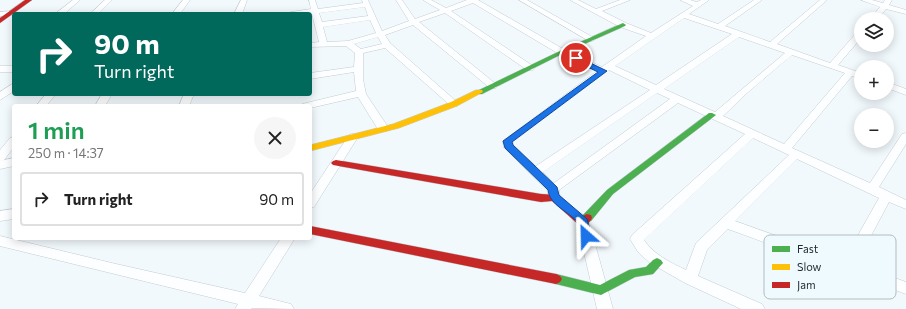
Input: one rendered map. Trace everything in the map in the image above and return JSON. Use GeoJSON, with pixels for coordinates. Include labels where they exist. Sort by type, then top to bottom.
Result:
{"type":"FeatureCollection","features":[{"type":"Feature","properties":{"kind":"street"},"geometry":{"type":"LineString","coordinates":[[12,12],[29,0]]}},
{"type":"Feature","properties":{"kind":"street"},"geometry":{"type":"LineString","coordinates":[[62,12],[77,0]]}},
{"type":"Feature","properties":{"kind":"street"},"geometry":{"type":"LineString","coordinates":[[96,12],[109,0]]}},
{"type":"Feature","properties":{"kind":"street"},"geometry":{"type":"LineString","coordinates":[[178,12],[188,0]]}},
{"type":"Feature","properties":{"kind":"street"},"geometry":{"type":"LineString","coordinates":[[239,12],[244,0]]}},
{"type":"Feature","properties":{"kind":"street"},"geometry":{"type":"LineString","coordinates":[[312,0],[323,43]]}},
{"type":"Feature","properties":{"kind":"street"},"geometry":{"type":"LineString","coordinates":[[399,0],[412,21],[493,86]]}},
{"type":"Feature","properties":{"kind":"street"},"geometry":{"type":"LineString","coordinates":[[426,0],[445,10],[530,68]]}},
{"type":"Feature","properties":{"kind":"street"},"geometry":{"type":"LineString","coordinates":[[312,45],[348,43],[380,34],[412,21],[473,0],[562,52],[657,90],[906,205]]}},
{"type":"Feature","properties":{"kind":"street"},"geometry":{"type":"LineString","coordinates":[[522,0],[592,39]]}},
{"type":"Feature","properties":{"kind":"street"},"geometry":{"type":"LineString","coordinates":[[573,0],[623,25],[652,36]]}},
{"type":"Feature","properties":{"kind":"street"},"geometry":{"type":"LineString","coordinates":[[596,11],[627,0]]}},
{"type":"Feature","properties":{"kind":"street"},"geometry":{"type":"LineString","coordinates":[[683,0],[702,3]]}},
{"type":"Feature","properties":{"kind":"street"},"geometry":{"type":"LineString","coordinates":[[719,27],[759,0]]}},
{"type":"Feature","properties":{"kind":"street"},"geometry":{"type":"LineString","coordinates":[[771,45],[824,0]]}},
{"type":"Feature","properties":{"kind":"street"},"geometry":{"type":"LineString","coordinates":[[864,0],[887,3],[906,12]]}},
{"type":"Feature","properties":{"kind":"street"},"geometry":{"type":"LineString","coordinates":[[308,12],[366,2],[372,18],[387,45],[454,104]]}},
{"type":"Feature","properties":{"kind":"street"},"geometry":{"type":"LineString","coordinates":[[605,309],[583,222],[554,193],[536,172],[508,146],[508,141],[652,36],[702,3]]}},
{"type":"Feature","properties":{"kind":"street"},"geometry":{"type":"LineString","coordinates":[[880,12],[887,3]]}},
{"type":"Feature","properties":{"kind":"street"},"geometry":{"type":"LineString","coordinates":[[0,14],[11,13]]}},
{"type":"Feature","properties":{"kind":"street"},"geometry":{"type":"LineString","coordinates":[[0,21],[11,13]]}},
{"type":"Feature","properties":{"kind":"street"},"geometry":{"type":"LineString","coordinates":[[684,15],[854,74]]}},
{"type":"Feature","properties":{"kind":"street"},"geometry":{"type":"LineString","coordinates":[[319,25],[372,18]]}},
{"type":"Feature","properties":{"kind":"street"},"geometry":{"type":"LineString","coordinates":[[312,147],[396,126],[454,104],[562,52],[623,25]]}},
{"type":"Feature","properties":{"kind":"street"},"geometry":{"type":"LineString","coordinates":[[536,172],[738,34]]}},
{"type":"Feature","properties":{"kind":"street"},"geometry":{"type":"LineString","coordinates":[[832,66],[854,41]]}},
{"type":"Feature","properties":{"kind":"street"},"geometry":{"type":"LineString","coordinates":[[348,43],[359,52]]}},
{"type":"Feature","properties":{"kind":"street"},"geometry":{"type":"LineString","coordinates":[[359,52],[387,45]]}},
{"type":"Feature","properties":{"kind":"street"},"geometry":{"type":"LineString","coordinates":[[359,52],[358,69],[361,94],[376,114],[383,129]]}},
{"type":"Feature","properties":{"kind":"street"},"geometry":{"type":"LineString","coordinates":[[583,222],[610,192],[714,116],[791,52]]}},
{"type":"Feature","properties":{"kind":"street"},"geometry":{"type":"LineString","coordinates":[[0,68],[12,69]]}},
{"type":"Feature","properties":{"kind":"street"},"geometry":{"type":"LineString","coordinates":[[312,76],[358,69]]}},
{"type":"Feature","properties":{"kind":"street"},"geometry":{"type":"LineString","coordinates":[[785,149],[850,73]]}},
{"type":"Feature","properties":{"kind":"street"},"geometry":{"type":"LineString","coordinates":[[894,87],[905,90]]}},
{"type":"Feature","properties":{"kind":"street"},"geometry":{"type":"LineString","coordinates":[[0,97],[12,88]]}},
{"type":"Feature","properties":{"kind":"street"},"geometry":{"type":"LineString","coordinates":[[312,104],[361,94]]}},
{"type":"Feature","properties":{"kind":"street"},"geometry":{"type":"LineString","coordinates":[[43,104],[49,96]]}},
{"type":"Feature","properties":{"kind":"street"},"geometry":{"type":"LineString","coordinates":[[336,163],[541,198],[554,193],[677,99]]}},
{"type":"Feature","properties":{"kind":"street"},"geometry":{"type":"LineString","coordinates":[[752,134],[637,239],[638,245],[657,262],[757,309]]}},
{"type":"Feature","properties":{"kind":"street"},"geometry":{"type":"LineString","coordinates":[[872,189],[906,136]]}},
{"type":"Feature","properties":{"kind":"street"},"geometry":{"type":"LineString","coordinates":[[312,201],[353,137]]}},
{"type":"Feature","properties":{"kind":"street"},"geometry":{"type":"LineString","coordinates":[[0,157],[12,142]]}},
{"type":"Feature","properties":{"kind":"street"},"geometry":{"type":"LineString","coordinates":[[690,278],[702,247],[796,154]]}},
{"type":"Feature","properties":{"kind":"street"},"geometry":{"type":"LineString","coordinates":[[0,165],[12,162]]}},
{"type":"Feature","properties":{"kind":"street"},"geometry":{"type":"LineString","coordinates":[[865,235],[886,196]]}},
{"type":"Feature","properties":{"kind":"street"},"geometry":{"type":"LineString","coordinates":[[0,216],[12,214]]}},
{"type":"Feature","properties":{"kind":"street"},"geometry":{"type":"LineString","coordinates":[[726,223],[764,237]]}},
{"type":"Feature","properties":{"kind":"street"},"geometry":{"type":"LineString","coordinates":[[312,230],[561,280],[600,290],[633,273],[649,271],[657,262]]}},
{"type":"Feature","properties":{"kind":"street"},"geometry":{"type":"LineString","coordinates":[[246,305],[287,240]]}},
{"type":"Feature","properties":{"kind":"street"},"geometry":{"type":"LineString","coordinates":[[0,241],[246,305],[286,309]]}},
{"type":"Feature","properties":{"kind":"street"},"geometry":{"type":"LineString","coordinates":[[896,284],[906,288]]}},
{"type":"Feature","properties":{"kind":"traffic: fast"},"geometry":{"type":"LineString","coordinates":[[479,92],[562,52],[623,25]]}},
{"type":"Feature","properties":{"kind":"traffic: fast"},"geometry":{"type":"LineString","coordinates":[[587,218],[610,192],[712,115]]}},
{"type":"Feature","properties":{"kind":"traffic: fast"},"geometry":{"type":"LineString","coordinates":[[556,279],[601,290],[633,273],[649,271],[657,263]]}},
{"type":"Feature","properties":{"kind":"traffic: slow"},"geometry":{"type":"LineString","coordinates":[[312,147],[396,126],[454,104],[479,92]]}},
{"type":"Feature","properties":{"kind":"traffic: jam"},"geometry":{"type":"LineString","coordinates":[[12,12],[29,0]]}},
{"type":"Feature","properties":{"kind":"traffic: jam"},"geometry":{"type":"LineString","coordinates":[[0,21],[12,12]]}},
{"type":"Feature","properties":{"kind":"traffic: jam"},"geometry":{"type":"LineString","coordinates":[[336,163],[541,198],[554,197],[583,222],[587,218]]}},
{"type":"Feature","properties":{"kind":"traffic: jam"},"geometry":{"type":"LineString","coordinates":[[312,230],[556,279]]}},
{"type":"Feature","properties":{"kind":"route"},"geometry":{"type":"LineString","coordinates":[[576,58],[603,71],[508,141],[508,146],[553,189],[554,197],[583,222],[586,236]]}}]}
